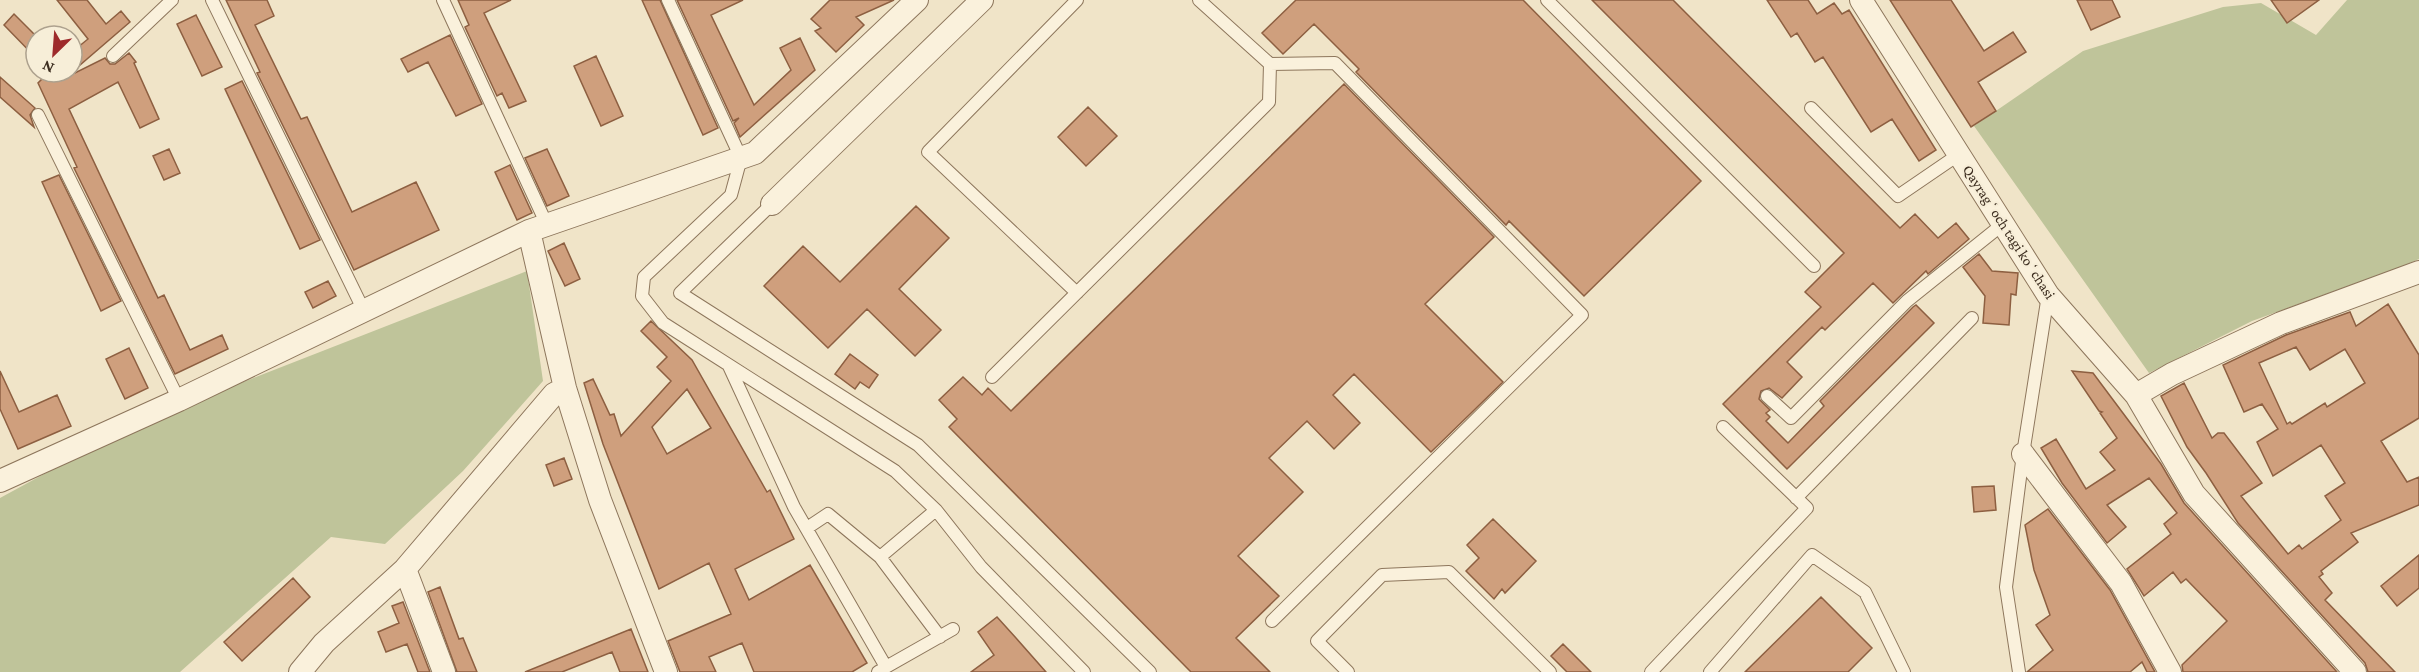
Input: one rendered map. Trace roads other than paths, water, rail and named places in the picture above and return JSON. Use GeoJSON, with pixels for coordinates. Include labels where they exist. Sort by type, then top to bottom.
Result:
{"type":"FeatureCollection","features":[{"type":"Feature","properties":{"kind":"street"},"geometry":{"type":"LineString","coordinates":[[772,204],[982,0]]}},
{"type":"Feature","properties":{"kind":"street","name":"Qayragʻoch tagi koʻchasi"},"geometry":{"type":"LineString","coordinates":[[1861,0],[2048,295],[2136,394],[2194,494],[2355,672]]}},
{"type":"Feature","properties":{"kind":"street"},"geometry":{"type":"LineString","coordinates":[[0,481],[179,400],[538,228],[755,153],[912,2]]}},
{"type":"Feature","properties":{"kind":"street"},"geometry":{"type":"LineString","coordinates":[[538,228],[565,388],[600,500],[666,672]]}},
{"type":"Feature","properties":{"kind":"street"},"geometry":{"type":"LineString","coordinates":[[2136,394],[2172,374],[2281,323],[2419,272]]}},
{"type":"Feature","properties":{"kind":"street"},"geometry":{"type":"LineString","coordinates":[[300,672],[324,643],[405,569],[554,394],[565,388]]}},
{"type":"Feature","properties":{"kind":"street"},"geometry":{"type":"LineString","coordinates":[[2022,454],[2121,583],[2170,672]]}},
{"type":"Feature","properties":{"kind":"street"},"geometry":{"type":"LineString","coordinates":[[405,569],[444,672]]}},
{"type":"Feature","properties":{"kind":"lane"},"geometry":{"type":"LineString","coordinates":[[113,56],[172,0]]}},
{"type":"Feature","properties":{"kind":"lane"},"geometry":{"type":"LineString","coordinates":[[212,0],[364,311]]}},
{"type":"Feature","properties":{"kind":"lane"},"geometry":{"type":"LineString","coordinates":[[443,0],[538,228]]}},
{"type":"Feature","properties":{"kind":"lane"},"geometry":{"type":"LineString","coordinates":[[668,0],[741,158],[731,195],[644,277],[642,296],[663,323],[895,471],[936,510],[981,567],[1084,672]]}},
{"type":"Feature","properties":{"kind":"lane"},"geometry":{"type":"LineString","coordinates":[[1077,0],[928,152],[1077,293]]}},
{"type":"Feature","properties":{"kind":"lane"},"geometry":{"type":"LineString","coordinates":[[1199,0],[1270,64],[1335,63],[1582,315],[1272,621]]}},
{"type":"Feature","properties":{"kind":"lane"},"geometry":{"type":"LineString","coordinates":[[1547,0],[1814,266]]}},
{"type":"Feature","properties":{"kind":"lane"},"geometry":{"type":"LineString","coordinates":[[992,377],[1269,102],[1270,64]]}},
{"type":"Feature","properties":{"kind":"lane"},"geometry":{"type":"LineString","coordinates":[[1811,108],[1898,196],[1958,155]]}},
{"type":"Feature","properties":{"kind":"lane"},"geometry":{"type":"LineString","coordinates":[[38,115],[179,400]]}},
{"type":"Feature","properties":{"kind":"lane"},"geometry":{"type":"LineString","coordinates":[[772,204],[680,293],[918,445],[1150,672]]}},
{"type":"Feature","properties":{"kind":"lane"},"geometry":{"type":"LineString","coordinates":[[1767,396],[1791,418],[1907,301],[2003,224]]}},
{"type":"Feature","properties":{"kind":"lane"},"geometry":{"type":"LineString","coordinates":[[2019,672],[2006,587],[2022,454],[2048,295]]}},
{"type":"Feature","properties":{"kind":"lane"},"geometry":{"type":"LineString","coordinates":[[1796,498],[1972,318]]}},
{"type":"Feature","properties":{"kind":"lane"},"geometry":{"type":"LineString","coordinates":[[729,366],[794,507],[882,669],[953,629]]}},
{"type":"Feature","properties":{"kind":"lane"},"geometry":{"type":"LineString","coordinates":[[1651,672],[1807,508],[1723,427]]}},
{"type":"Feature","properties":{"kind":"lane"},"geometry":{"type":"LineString","coordinates":[[880,557],[936,510]]}},
{"type":"Feature","properties":{"kind":"lane"},"geometry":{"type":"LineString","coordinates":[[807,528],[828,514],[880,557],[940,637]]}},
{"type":"Feature","properties":{"kind":"lane"},"geometry":{"type":"LineString","coordinates":[[1710,672],[1812,555],[1865,592],[1904,672]]}},
{"type":"Feature","properties":{"kind":"lane"},"geometry":{"type":"LineString","coordinates":[[1348,672],[1317,641],[1382,575],[1449,572],[1550,672]]}}]}
